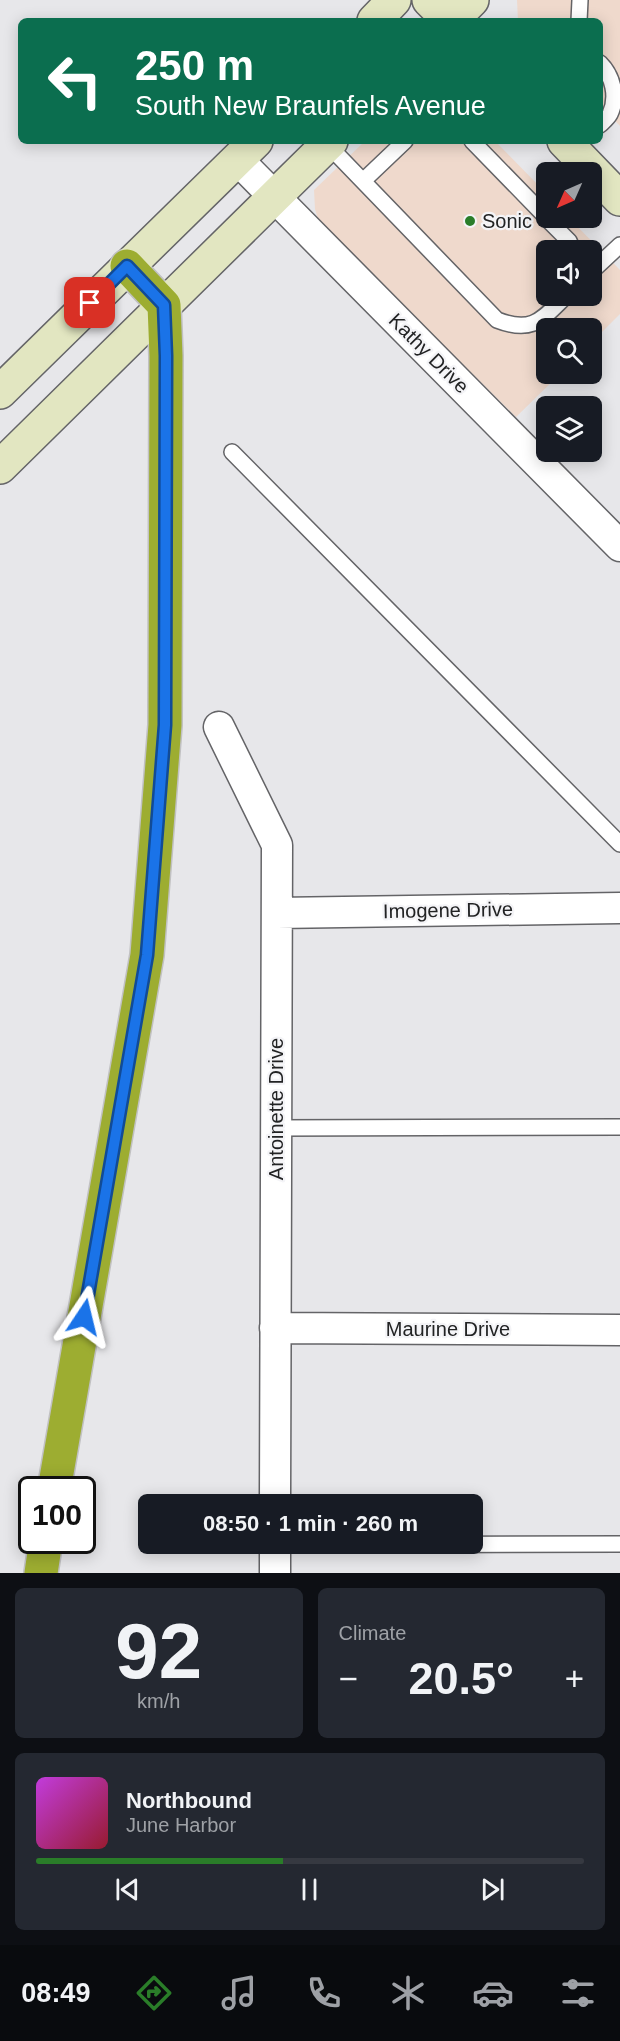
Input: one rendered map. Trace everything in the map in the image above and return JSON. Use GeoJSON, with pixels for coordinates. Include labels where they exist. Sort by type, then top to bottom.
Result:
{"type":"FeatureCollection","features":[{"type":"Feature","properties":{"kind":"highway"},"geometry":{"type":"LineString","coordinates":[[56,1476],[147,955],[165,725],[166,356],[164,305],[127,266]]}},
{"type":"Feature","properties":{"kind":"highway"},"geometry":{"type":"LineString","coordinates":[[41,1573],[44,1554]]}},
{"type":"Feature","properties":{"kind":"main road"},"geometry":{"type":"LineString","coordinates":[[377,18],[394,0]]}},
{"type":"Feature","properties":{"kind":"main road"},"geometry":{"type":"LineString","coordinates":[[429,0],[447,18]]}},
{"type":"Feature","properties":{"kind":"main road"},"geometry":{"type":"LineString","coordinates":[[453,18],[472,0]]}},
{"type":"Feature","properties":{"kind":"main road"},"geometry":{"type":"LineString","coordinates":[[0,467],[328,144]]}},
{"type":"Feature","properties":{"kind":"main road"},"geometry":{"type":"LineString","coordinates":[[576,145],[620,199]]}},
{"type":"Feature","properties":{"kind":"main road"},"geometry":{"type":"LineString","coordinates":[[0,392],[247,150]]}},
{"type":"Feature","properties":{"kind":"street","name":"Kathy Drive"},"geometry":{"type":"LineString","coordinates":[[247,150],[275,197],[620,546]]}},
{"type":"Feature","properties":{"kind":"street","name":"Antoinette Drive"},"geometry":{"type":"LineString","coordinates":[[219,727],[277,844],[275,1494]]}},
{"type":"Feature","properties":{"kind":"street","name":"Imogene Drive"},"geometry":{"type":"LineString","coordinates":[[277,913],[620,908]]}},
{"type":"Feature","properties":{"kind":"street","name":"Maurine Drive"},"geometry":{"type":"LineString","coordinates":[[275,1328],[620,1330]]}},
{"type":"Feature","properties":{"kind":"lane"},"geometry":{"type":"LineString","coordinates":[[579,18],[580,0]]}},
{"type":"Feature","properties":{"kind":"lane"},"geometry":{"type":"LineString","coordinates":[[603,66],[615,92],[610,113],[603,121]]}},
{"type":"Feature","properties":{"kind":"lane"},"geometry":{"type":"LineString","coordinates":[[330,144],[497,320],[510,325],[525,326],[540,320],[555,306]]}},
{"type":"Feature","properties":{"kind":"lane"},"geometry":{"type":"LineString","coordinates":[[363,181],[402,144]]}},
{"type":"Feature","properties":{"kind":"lane"},"geometry":{"type":"LineString","coordinates":[[475,144],[536,207]]}},
{"type":"Feature","properties":{"kind":"lane"},"geometry":{"type":"LineString","coordinates":[[557,228],[568,240]]}},
{"type":"Feature","properties":{"kind":"lane"},"geometry":{"type":"LineString","coordinates":[[602,262],[620,245]]}},
{"type":"Feature","properties":{"kind":"lane"},"geometry":{"type":"LineString","coordinates":[[232,452],[620,844]]}},
{"type":"Feature","properties":{"kind":"lane"},"geometry":{"type":"LineString","coordinates":[[276,1128],[620,1127]]}},
{"type":"Feature","properties":{"kind":"lane"},"geometry":{"type":"LineString","coordinates":[[483,1548],[620,1544]]}},
{"type":"Feature","properties":{"kind":"shaded area"},"geometry":{"type":"Polygon","coordinates":[[[517,0],[620,0],[620,126],[603,108],[603,18],[518,18],[517,0]]]}},
{"type":"Feature","properties":{"kind":"shaded area"},"geometry":{"type":"Polygon","coordinates":[[[362,144],[498,144],[536,183],[536,228],[579,228],[591,240],[536,240],[536,306],[602,306],[602,252],[620,270],[620,314],[602,332],[602,318],[536,318],[536,384],[550,384],[516,417],[319,222],[315,209],[314,190],[362,144]]]}},
{"type":"Feature","properties":{"kind":"place","name":"Sonic"},"geometry":{"type":"Point","coordinates":[470,221]}},
{"type":"Feature","properties":{"kind":"route"},"geometry":{"type":"LineString","coordinates":[[84,1317],[147,955],[165,725],[166,356],[164,305],[127,266],[90,303]]}}]}
